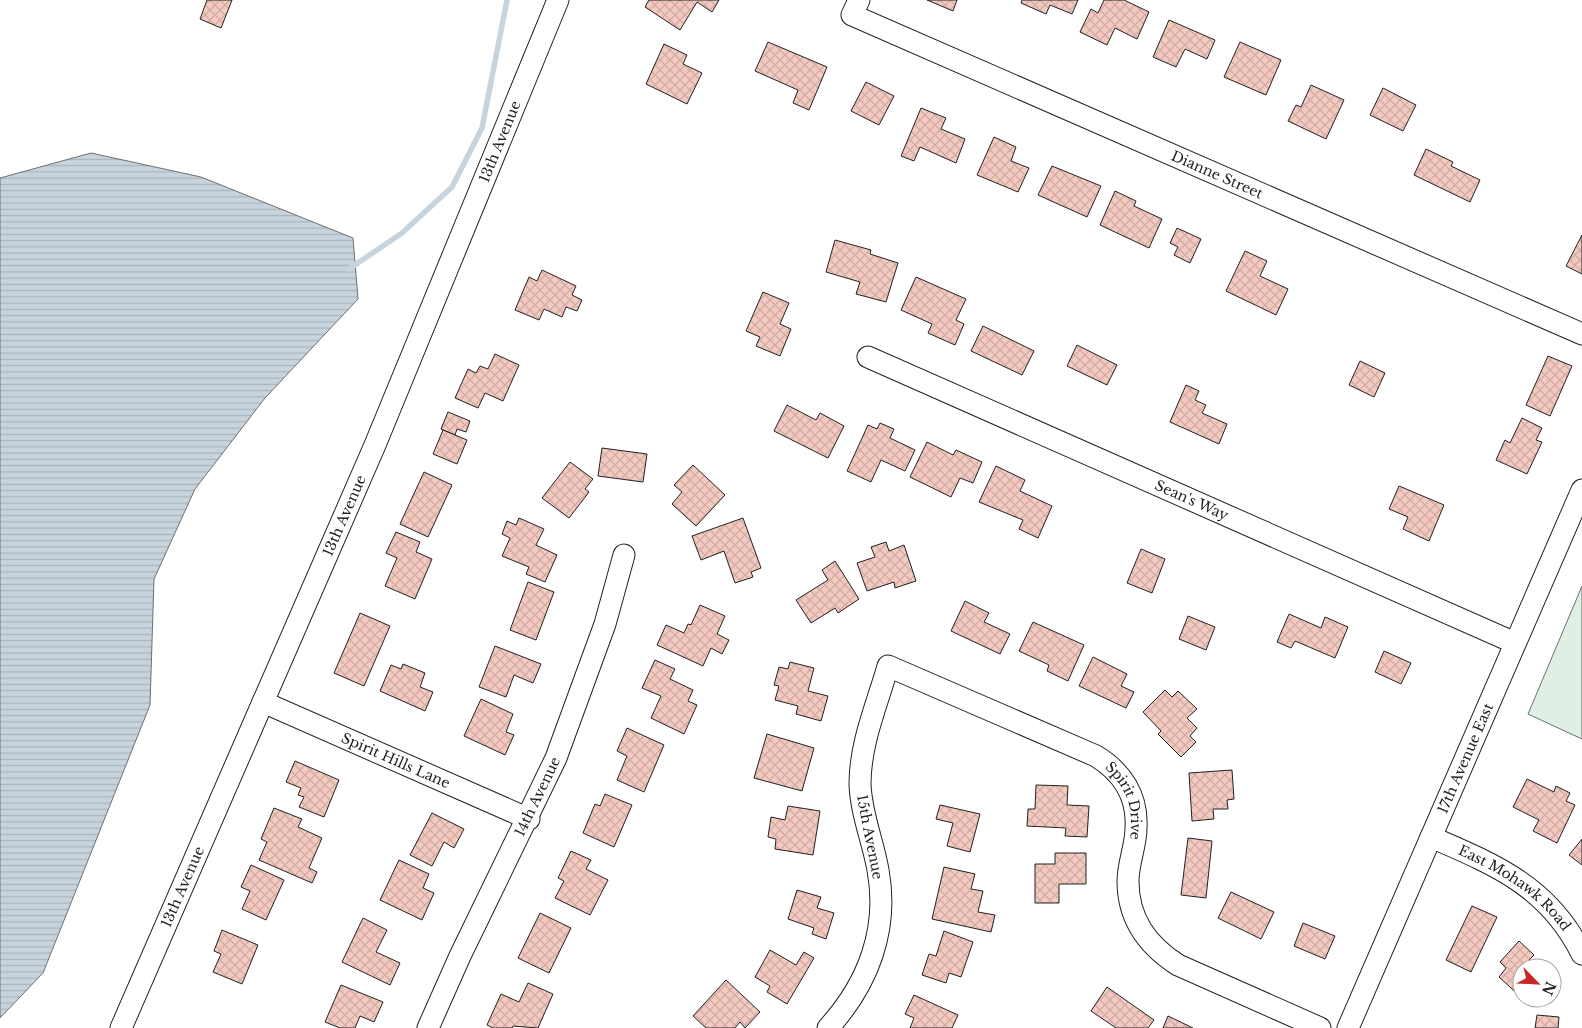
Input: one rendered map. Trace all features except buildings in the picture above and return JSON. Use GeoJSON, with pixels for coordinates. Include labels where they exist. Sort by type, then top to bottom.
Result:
{"type":"FeatureCollection","features":[{"type":"Feature","properties":{"kind":"street","name":"13th Avenue"},"geometry":{"type":"LineString","coordinates":[[121,1028],[375,445],[558,0]]}},
{"type":"Feature","properties":{"kind":"street","name":"Dianne Street"},"geometry":{"type":"LineString","coordinates":[[856,8],[1582,334]]}},
{"type":"Feature","properties":{"kind":"street","name":"Sean's Way"},"geometry":{"type":"LineString","coordinates":[[868,357],[1515,643]]}},
{"type":"Feature","properties":{"kind":"street","name":"17th Avenue East"},"geometry":{"type":"LineString","coordinates":[[1348,1028],[1582,490]]}},
{"type":"Feature","properties":{"kind":"street","name":"14th Avenue"},"geometry":{"type":"LineString","coordinates":[[428,1028],[460,956],[529,818],[556,758],[582,692],[605,624],[624,555]]}},
{"type":"Feature","properties":{"kind":"street","name":"15th Avenue"},"geometry":{"type":"LineString","coordinates":[[828,1028],[851,1000],[868,971],[878,929],[878,872],[863,812],[860,785],[867,731],[888,666]]}},
{"type":"Feature","properties":{"kind":"street","name":"Spirit Drive"},"geometry":{"type":"LineString","coordinates":[[888,666],[1107,763],[1125,783],[1135,808],[1136,828],[1128,882],[1130,902],[1136,922],[1146,939],[1160,954],[1178,965],[1320,1028]]}},
{"type":"Feature","properties":{"kind":"street","name":"Spirit Hills Lane"},"geometry":{"type":"LineString","coordinates":[[263,702],[529,818]]}},
{"type":"Feature","properties":{"kind":"street","name":"East Mohawk Road"},"geometry":{"type":"LineString","coordinates":[[1431,837],[1497,866],[1535,892],[1559,916],[1582,954]]}},
{"type":"Feature","properties":{"kind":"green space"},"geometry":{"type":"Polygon","coordinates":[[[1582,586],[1582,739],[1528,714],[1582,586]]]}},
{"type":"Feature","properties":{"kind":"shaded area"},"geometry":{"type":"Polygon","coordinates":[[[91,153],[201,177],[353,238],[358,299],[265,398],[195,489],[154,579],[150,705],[43,973],[0,1018],[0,178],[91,153]]]}},
{"type":"Feature","properties":{"kind":"waterway"},"geometry":{"type":"LineString","coordinates":[[349,269],[402,233],[452,187],[482,128],[507,0]]}}]}
